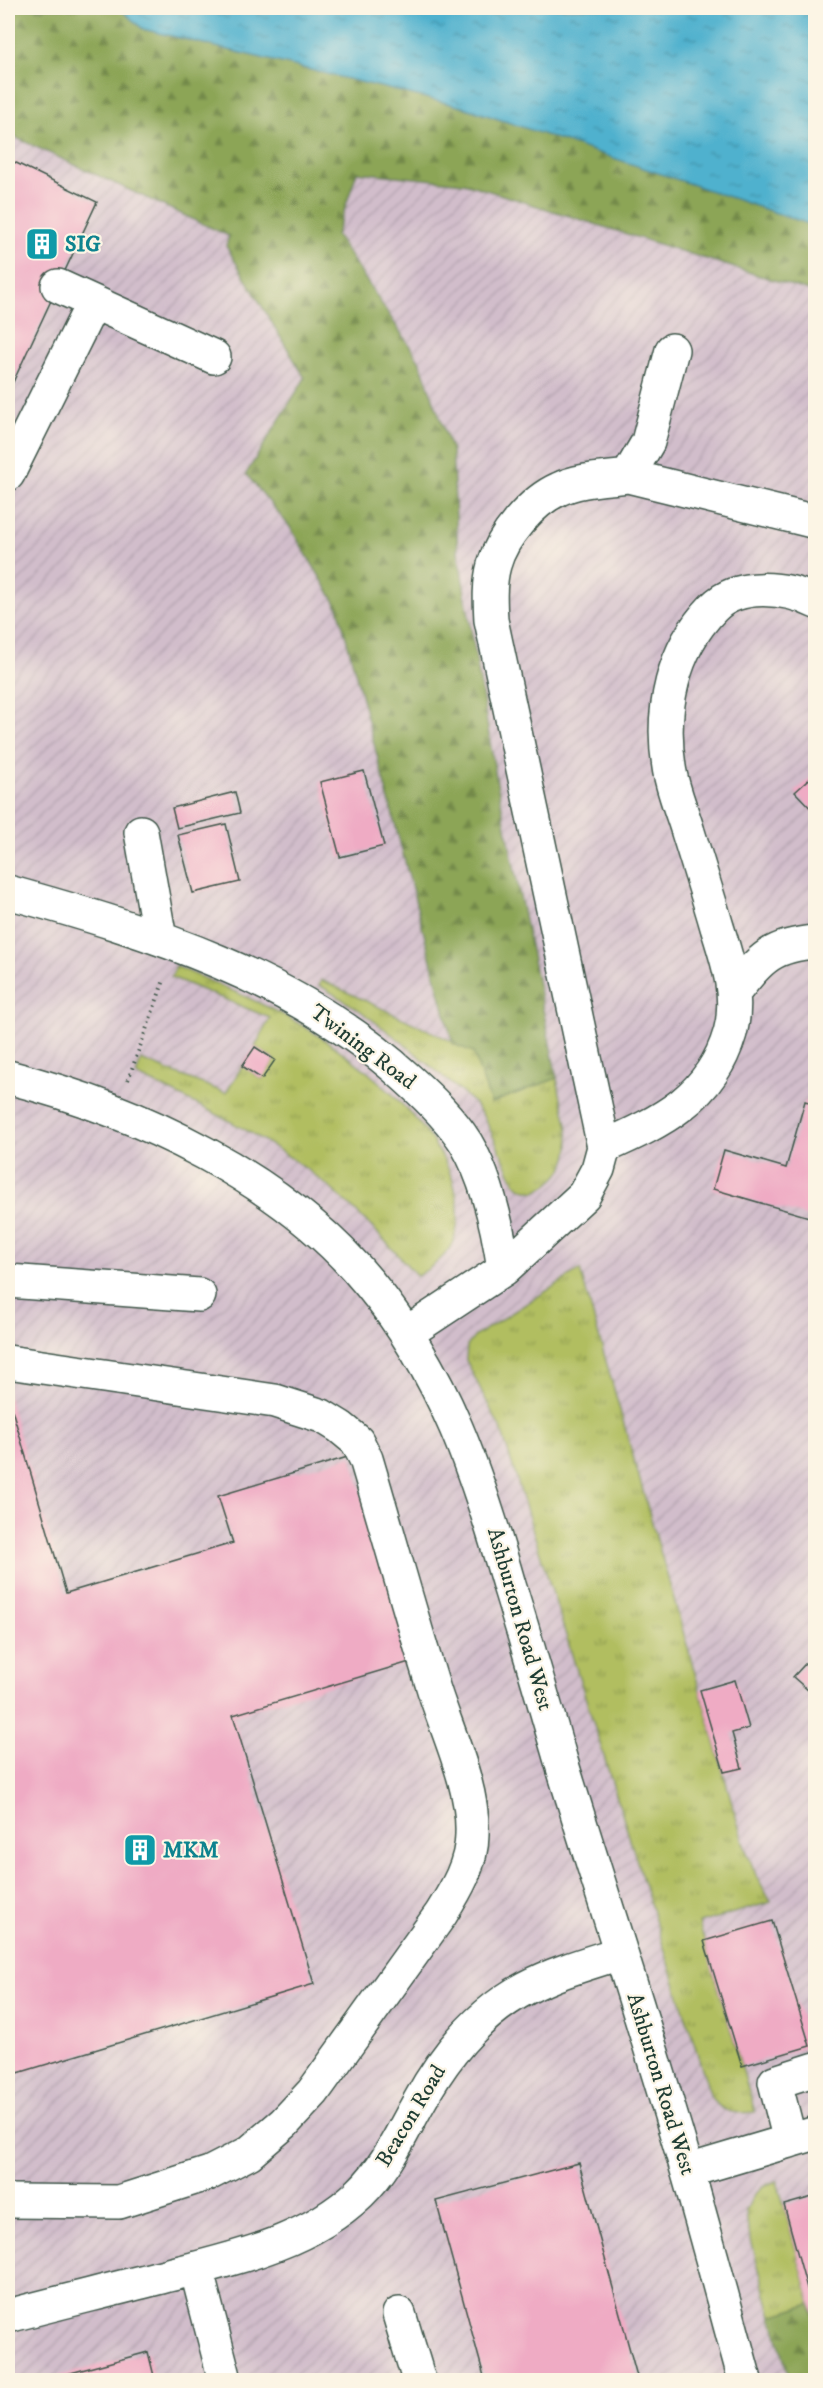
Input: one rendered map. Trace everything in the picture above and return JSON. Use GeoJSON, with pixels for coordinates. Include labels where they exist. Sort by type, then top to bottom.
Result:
{"type":"FeatureCollection","features":[{"type":"Feature","properties":{"kind":"street"},"geometry":{"type":"LineString","coordinates":[[57,286],[214,357]]}},
{"type":"Feature","properties":{"kind":"street"},"geometry":{"type":"LineString","coordinates":[[8,474],[93,303]]}},
{"type":"Feature","properties":{"kind":"street"},"geometry":{"type":"LineString","coordinates":[[628,476],[648,442],[672,350]]}},
{"type":"Feature","properties":{"kind":"street"},"geometry":{"type":"LineString","coordinates":[[407,1333],[504,1269],[584,1195],[598,1169],[601,1132],[491,620],[490,592],[494,564],[508,534],[531,508],[560,488],[628,476],[816,522]]}},
{"type":"Feature","properties":{"kind":"street"},"geometry":{"type":"LineString","coordinates":[[601,1132],[636,1132],[678,1107],[703,1087],[720,1063],[731,1031],[735,990],[669,769],[665,729],[670,685],[682,652],[700,621],[720,601],[742,592],[773,590],[807,597],[816,602]]}},
{"type":"Feature","properties":{"kind":"street"},"geometry":{"type":"LineString","coordinates":[[141,832],[168,942]]}},
{"type":"Feature","properties":{"kind":"street","name":"Twining Road"},"geometry":{"type":"LineString","coordinates":[[8,892],[112,921],[253,977],[327,1017],[378,1054],[425,1094],[457,1131],[474,1161],[499,1236],[504,1269]]}},
{"type":"Feature","properties":{"kind":"street"},"geometry":{"type":"LineString","coordinates":[[735,990],[768,954],[793,944],[816,942]]}},
{"type":"Feature","properties":{"kind":"street","name":"Ashburton Road West"},"geometry":{"type":"LineString","coordinates":[[8,1077],[42,1086],[158,1129],[215,1159],[270,1194],[323,1236],[368,1281],[407,1333],[440,1392],[465,1446],[485,1502],[688,2171],[745,2380]]}},
{"type":"Feature","properties":{"kind":"street"},"geometry":{"type":"LineString","coordinates":[[8,1281],[199,1295]]}},
{"type":"Feature","properties":{"kind":"street"},"geometry":{"type":"LineString","coordinates":[[8,1362],[275,1401],[322,1416],[357,1441],[366,1459],[433,1688],[471,1805],[472,1836],[467,1863],[458,1888],[441,1914],[313,2092],[284,2123],[249,2153],[210,2173],[119,2202],[8,2201]]}},
{"type":"Feature","properties":{"kind":"street","name":"Beacon Road"},"geometry":{"type":"LineString","coordinates":[[8,2316],[196,2268],[267,2247],[297,2235],[329,2218],[360,2193],[384,2166],[446,2058],[472,2029],[525,1988],[552,1976],[620,1953]]}},
{"type":"Feature","properties":{"kind":"street"},"geometry":{"type":"LineString","coordinates":[[688,2171],[803,2137],[772,2069],[816,2069]]}},
{"type":"Feature","properties":{"kind":"street"},"geometry":{"type":"LineString","coordinates":[[196,2268],[225,2380]]}},
{"type":"Feature","properties":{"kind":"street"},"geometry":{"type":"LineString","coordinates":[[399,2314],[419,2380]]}},
{"type":"Feature","properties":{"kind":"path"},"geometry":{"type":"LineString","coordinates":[[117,1112],[168,942]]}},
{"type":"Feature","properties":{"kind":"shaded area"},"geometry":{"type":"Polygon","coordinates":[[[8,134],[229,236],[336,235],[357,172],[464,183],[815,293],[816,2380],[8,2380],[8,134]]]}},
{"type":"Feature","properties":{"kind":"green space"},"geometry":{"type":"Polygon","coordinates":[[[8,8],[119,8],[143,29],[463,107],[815,226],[815,293],[464,183],[357,172],[336,235],[419,360],[452,451],[458,552],[497,783],[557,1078],[491,1103],[473,1052],[453,1044],[338,607],[290,527],[246,474],[305,378],[226,246],[229,236],[8,134],[8,8]]]}},
{"type":"Feature","properties":{"kind":"green space"},"geometry":{"type":"Polygon","coordinates":[[[176,966],[287,1017],[339,1050],[394,1096],[438,1150],[452,1179],[458,1207],[457,1230],[444,1256],[417,1276],[379,1234],[309,1171],[247,1130],[136,1075],[141,1060],[226,1093],[242,1066],[262,1079],[275,1060],[255,1047],[270,1018],[171,977],[176,966]]]}},
{"type":"Feature","properties":{"kind":"green space"},"geometry":{"type":"Polygon","coordinates":[[[321,980],[473,1051],[491,1103],[557,1078],[569,1142],[568,1156],[562,1169],[552,1181],[535,1192],[523,1189],[515,1183],[484,1117],[474,1103],[406,1045],[358,1009],[319,985],[321,980]]]}},
{"type":"Feature","properties":{"kind":"green space"},"geometry":{"type":"Polygon","coordinates":[[[580,1270],[744,1845],[756,1875],[771,1902],[699,1923],[755,2112],[730,2112],[720,2107],[711,2097],[502,1432],[466,1360],[467,1346],[475,1336],[580,1270]]]}},
{"type":"Feature","properties":{"kind":"green space"},"geometry":{"type":"Polygon","coordinates":[[[777,2181],[811,2304],[772,2316],[748,2229],[746,2211],[753,2196],[763,2186],[777,2181]]]}},
{"type":"Feature","properties":{"kind":"green space"},"geometry":{"type":"Polygon","coordinates":[[[811,2304],[815,2320],[815,2380],[790,2380],[772,2316],[811,2304]]]}},
{"type":"Feature","properties":{"kind":"water"},"geometry":{"type":"Polygon","coordinates":[[[119,8],[815,8],[815,226],[463,107],[143,29],[119,8]]]}},
{"type":"Feature","properties":{"kind":"building","name":"SIG"},"geometry":{"type":"Polygon","coordinates":[[[8,159],[97,202],[8,393],[8,159]]]}},
{"type":"Feature","properties":{"kind":"building"},"geometry":{"type":"Polygon","coordinates":[[[364,771],[384,846],[340,857],[320,782],[364,771]]]}},
{"type":"Feature","properties":{"kind":"building"},"geometry":{"type":"Polygon","coordinates":[[[816,773],[816,814],[795,792],[816,773]]]}},
{"type":"Feature","properties":{"kind":"building"},"geometry":{"type":"Polygon","coordinates":[[[235,792],[240,813],[177,828],[172,808],[235,792]]]}},
{"type":"Feature","properties":{"kind":"building"},"geometry":{"type":"Polygon","coordinates":[[[226,824],[240,882],[193,893],[178,835],[226,824]]]}},
{"type":"Feature","properties":{"kind":"building"},"geometry":{"type":"Polygon","coordinates":[[[255,1047],[275,1060],[262,1079],[242,1066],[255,1047]]]}},
{"type":"Feature","properties":{"kind":"building"},"geometry":{"type":"Polygon","coordinates":[[[805,1101],[816,1104],[816,1219],[713,1189],[724,1150],[786,1168],[805,1101]]]}},
{"type":"Feature","properties":{"kind":"building","name":"MKM"},"geometry":{"type":"Polygon","coordinates":[[[8,1396],[66,1593],[233,1543],[218,1496],[351,1456],[413,1661],[233,1715],[314,1984],[8,2076],[8,1396]]]}},
{"type":"Feature","properties":{"kind":"building"},"geometry":{"type":"Polygon","coordinates":[[[816,1652],[816,1697],[793,1677],[816,1652]]]}},
{"type":"Feature","properties":{"kind":"building"},"geometry":{"type":"Polygon","coordinates":[[[735,1680],[749,1728],[732,1733],[742,1768],[724,1772],[700,1690],[735,1680]]]}},
{"type":"Feature","properties":{"kind":"building"},"geometry":{"type":"Polygon","coordinates":[[[772,1921],[810,2046],[742,2066],[704,1941],[772,1921]]]}},
{"type":"Feature","properties":{"kind":"building"},"geometry":{"type":"Polygon","coordinates":[[[579,2163],[638,2380],[485,2380],[436,2201],[579,2163]]]}},
{"type":"Feature","properties":{"kind":"building"},"geometry":{"type":"Polygon","coordinates":[[[816,2196],[816,2317],[815,2317],[784,2205],[816,2196]]]}},
{"type":"Feature","properties":{"kind":"building"},"geometry":{"type":"Polygon","coordinates":[[[148,2352],[155,2380],[45,2380],[148,2352]]]}},
{"type":"Feature","properties":{"kind":"place","name":"SIG"},"geometry":{"type":"Point","coordinates":[42,244]}},
{"type":"Feature","properties":{"kind":"place","name":"MKM"},"geometry":{"type":"Point","coordinates":[140,1850]}}]}
